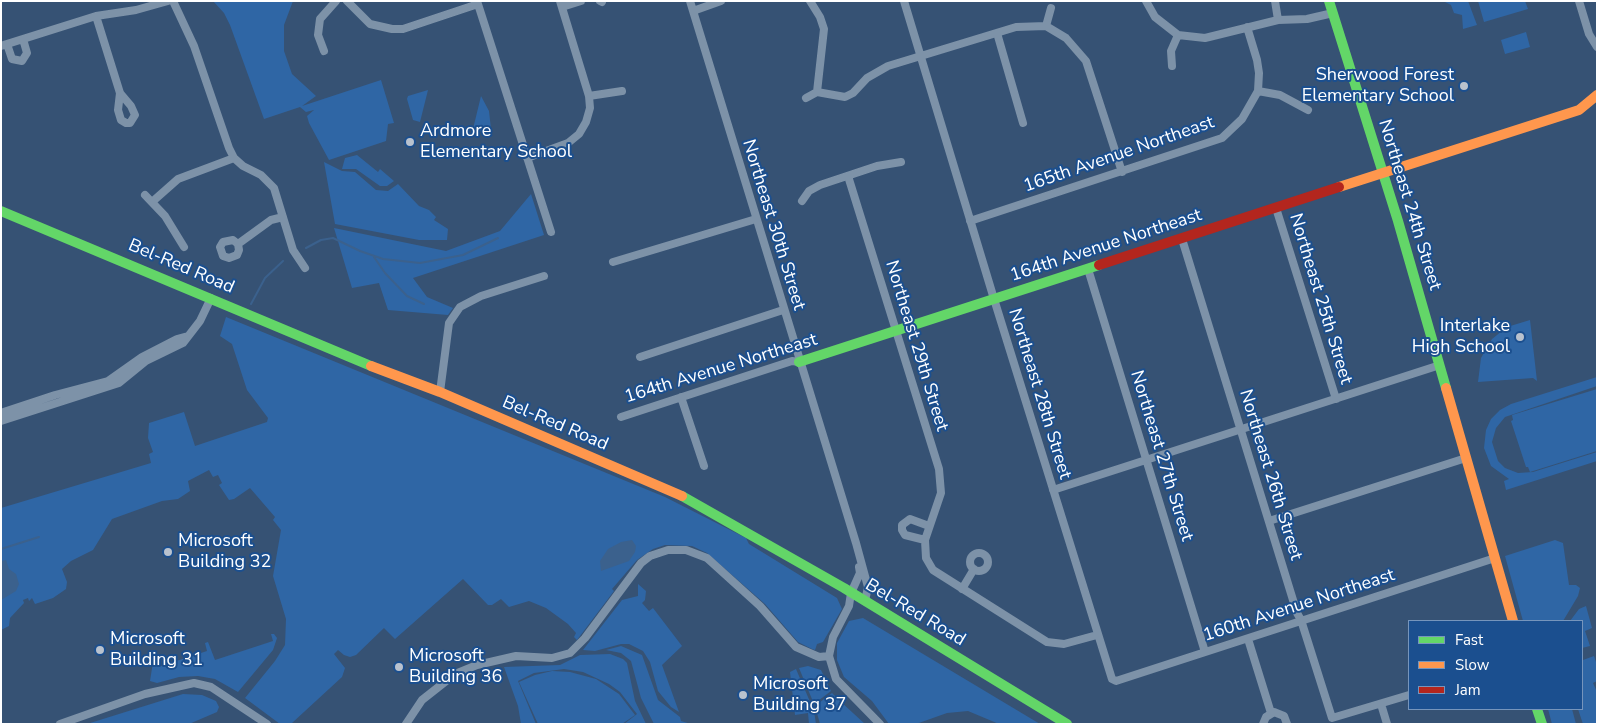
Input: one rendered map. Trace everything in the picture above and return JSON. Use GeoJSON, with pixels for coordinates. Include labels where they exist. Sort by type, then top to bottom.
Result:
{"type":"FeatureCollection","features":[{"type":"Feature","properties":{"kind":"main road","name":"Northeast 24th Street"},"geometry":{"type":"LineString","coordinates":[[1329,1],[1440,365],[1513,620]]}},
{"type":"Feature","properties":{"kind":"main road","name":"164th Avenue Northeast"},"geometry":{"type":"LineString","coordinates":[[799,362],[1579,110],[1597,95]]}},
{"type":"Feature","properties":{"kind":"main road","name":"Bel-Red Road"},"geometry":{"type":"LineString","coordinates":[[1,211],[370,366],[440,392],[692,501],[732,522],[865,601],[1067,724]]}},
{"type":"Feature","properties":{"kind":"main road"},"geometry":{"type":"LineString","coordinates":[[1537,710],[1542,724]]}},
{"type":"Feature","properties":{"kind":"street"},"geometry":{"type":"LineString","coordinates":[[23,39],[27,53],[22,61],[12,59],[4,45],[23,39],[96,16],[136,10],[168,1]]}},
{"type":"Feature","properties":{"kind":"street"},"geometry":{"type":"LineString","coordinates":[[173,1],[194,46],[234,158],[268,181],[274,188],[296,256],[304,268]]}},
{"type":"Feature","properties":{"kind":"street"},"geometry":{"type":"LineString","coordinates":[[324,51],[318,35],[320,19],[336,1]]}},
{"type":"Feature","properties":{"kind":"street"},"geometry":{"type":"LineString","coordinates":[[347,1],[370,24],[392,29],[403,29],[478,2],[550,232]]}},
{"type":"Feature","properties":{"kind":"street"},"geometry":{"type":"LineString","coordinates":[[527,158],[568,143],[579,134],[588,115],[589,96],[561,4],[581,1]]}},
{"type":"Feature","properties":{"kind":"street","name":"Northeast 30th Street"},"geometry":{"type":"LineString","coordinates":[[690,1],[783,310],[856,543],[868,587],[865,601]]}},
{"type":"Feature","properties":{"kind":"street"},"geometry":{"type":"LineString","coordinates":[[693,11],[721,1]]}},
{"type":"Feature","properties":{"kind":"street"},"geometry":{"type":"LineString","coordinates":[[810,1],[820,17],[824,29],[817,92]]}},
{"type":"Feature","properties":{"kind":"street","name":"Northeast 28th Street"},"geometry":{"type":"LineString","coordinates":[[904,1],[1112,679]]}},
{"type":"Feature","properties":{"kind":"street"},"geometry":{"type":"LineString","coordinates":[[1146,1],[1155,17],[1178,35],[1205,38],[1278,20],[1297,21],[1333,13]]}},
{"type":"Feature","properties":{"kind":"street"},"geometry":{"type":"LineString","coordinates":[[1276,1],[1278,20]]}},
{"type":"Feature","properties":{"kind":"street"},"geometry":{"type":"LineString","coordinates":[[1579,1],[1589,34],[1597,47]]}},
{"type":"Feature","properties":{"kind":"street"},"geometry":{"type":"LineString","coordinates":[[1046,26],[1051,8]]}},
{"type":"Feature","properties":{"kind":"street"},"geometry":{"type":"LineString","coordinates":[[96,16],[120,94]]}},
{"type":"Feature","properties":{"kind":"street"},"geometry":{"type":"LineString","coordinates":[[806,98],[817,92],[845,97],[853,93],[876,73],[921,55],[1030,25],[1046,26],[1066,38],[1086,61],[1122,172]]}},
{"type":"Feature","properties":{"kind":"street"},"geometry":{"type":"LineString","coordinates":[[1247,27],[1257,60],[1259,73],[1258,91],[1280,95],[1308,110]]}},
{"type":"Feature","properties":{"kind":"street"},"geometry":{"type":"LineString","coordinates":[[997,33],[1023,124]]}},
{"type":"Feature","properties":{"kind":"street"},"geometry":{"type":"LineString","coordinates":[[1172,66],[1171,51],[1178,35]]}},
{"type":"Feature","properties":{"kind":"street"},"geometry":{"type":"LineString","coordinates":[[589,96],[622,91]]}},
{"type":"Feature","properties":{"kind":"street","name":"165th Avenue Northeast"},"geometry":{"type":"LineString","coordinates":[[970,221],[1222,138],[1242,119],[1258,91]]}},
{"type":"Feature","properties":{"kind":"street"},"geometry":{"type":"LineString","coordinates":[[152,202],[178,178],[234,158]]}},
{"type":"Feature","properties":{"kind":"street"},"geometry":{"type":"LineString","coordinates":[[802,201],[809,191],[820,185],[877,166],[901,162]]}},
{"type":"Feature","properties":{"kind":"street","name":"Northeast 29th Street"},"geometry":{"type":"LineString","coordinates":[[848,176],[939,469],[941,493],[939,504],[925,540],[926,558],[933,570],[962,589]]}},
{"type":"Feature","properties":{"kind":"street"},"geometry":{"type":"LineString","coordinates":[[145,195],[165,216],[184,247]]}},
{"type":"Feature","properties":{"kind":"street","name":"Northeast 25th Street"},"geometry":{"type":"LineString","coordinates":[[1276,208],[1336,399]]}},
{"type":"Feature","properties":{"kind":"street"},"geometry":{"type":"LineString","coordinates":[[238,244],[271,220],[283,217]]}},
{"type":"Feature","properties":{"kind":"street"},"geometry":{"type":"LineString","coordinates":[[613,262],[756,219]]}},
{"type":"Feature","properties":{"kind":"street","name":"Northeast 26th Street"},"geometry":{"type":"LineString","coordinates":[[1182,239],[1297,613],[1301,620],[1332,718],[1381,704]]}},
{"type":"Feature","properties":{"kind":"street","name":"Northeast 27th Street"},"geometry":{"type":"LineString","coordinates":[[1088,270],[1205,652]]}},
{"type":"Feature","properties":{"kind":"street"},"geometry":{"type":"LineString","coordinates":[[440,392],[449,323],[460,307],[480,296],[544,276]]}},
{"type":"Feature","properties":{"kind":"street"},"geometry":{"type":"LineString","coordinates":[[1,413],[118,380],[144,359],[183,343],[200,321],[211,298]]}},
{"type":"Feature","properties":{"kind":"street"},"geometry":{"type":"LineString","coordinates":[[640,357],[783,310]]}},
{"type":"Feature","properties":{"kind":"street","name":"164th Avenue Northeast"},"geometry":{"type":"LineString","coordinates":[[621,417],[792,361],[799,362]]}},
{"type":"Feature","properties":{"kind":"street"},"geometry":{"type":"LineString","coordinates":[[1053,490],[1440,365]]}},
{"type":"Feature","properties":{"kind":"street"},"geometry":{"type":"LineString","coordinates":[[681,397],[704,466]]}},
{"type":"Feature","properties":{"kind":"street"},"geometry":{"type":"LineString","coordinates":[[1,421],[57,398]]}},
{"type":"Feature","properties":{"kind":"street"},"geometry":{"type":"LineString","coordinates":[[1269,522],[1466,458]]}},
{"type":"Feature","properties":{"kind":"street"},"geometry":{"type":"LineString","coordinates":[[925,540],[905,535],[902,525],[910,519],[929,526]]}},
{"type":"Feature","properties":{"kind":"street","name":"Northeast 30th Street"},"geometry":{"type":"LineString","coordinates":[[828,656],[832,637],[849,606],[851,593],[860,573],[856,543]]}},
{"type":"Feature","properties":{"kind":"street"},"geometry":{"type":"LineString","coordinates":[[406,724],[422,700],[456,674],[477,665],[516,656],[562,657],[575,649],[590,632],[641,563],[650,556],[674,549],[692,551],[707,558],[760,606],[796,647],[819,657],[828,656],[836,678],[880,724]]}},
{"type":"Feature","properties":{"kind":"street","name":"160th Avenue Northeast"},"geometry":{"type":"LineString","coordinates":[[1112,679],[1116,681],[1495,558]]}},
{"type":"Feature","properties":{"kind":"street"},"geometry":{"type":"LineString","coordinates":[[974,570],[962,589],[1047,642],[1064,644],[1097,635]]}},
{"type":"Feature","properties":{"kind":"street"},"geometry":{"type":"LineString","coordinates":[[1248,638],[1271,713]]}},
{"type":"Feature","properties":{"kind":"street"},"geometry":{"type":"LineString","coordinates":[[60,724],[145,694],[194,683],[211,687],[268,724]]}},
{"type":"Feature","properties":{"kind":"street"},"geometry":{"type":"LineString","coordinates":[[1386,724],[1381,704],[1408,694]]}},
{"type":"Feature","properties":{"kind":"street"},"geometry":{"type":"LineString","coordinates":[[1263,724],[1266,717],[1271,713],[1281,714],[1287,724]]}},
{"type":"Feature","properties":{"kind":"shaded area"},"geometry":{"type":"Polygon","coordinates":[[[213,1],[293,1],[284,25],[284,51],[292,74],[316,96],[302,106],[381,80],[394,123],[388,124],[386,141],[329,160],[309,123],[307,116],[314,110],[306,112],[300,107],[264,119],[230,25],[224,13],[213,1]]]}},
{"type":"Feature","properties":{"kind":"shaded area"},"geometry":{"type":"Polygon","coordinates":[[[1443,1],[1468,1],[1477,25],[1463,29],[1462,15],[1454,13],[1451,5],[1443,1]]]}},
{"type":"Feature","properties":{"kind":"shaded area"},"geometry":{"type":"Polygon","coordinates":[[[1478,1],[1525,1],[1528,9],[1484,22],[1478,1]]]}},
{"type":"Feature","properties":{"kind":"shaded area"},"geometry":{"type":"Polygon","coordinates":[[[1526,32],[1530,47],[1505,54],[1501,40],[1526,32]]]}},
{"type":"Feature","properties":{"kind":"shaded area"},"geometry":{"type":"Polygon","coordinates":[[[428,90],[420,122],[413,120],[407,99],[408,96],[428,90]]]}},
{"type":"Feature","properties":{"kind":"shaded area"},"geometry":{"type":"Polygon","coordinates":[[[481,96],[489,111],[491,129],[486,133],[473,129],[481,96]]]}},
{"type":"Feature","properties":{"kind":"shaded area"},"geometry":{"type":"Polygon","coordinates":[[[357,155],[378,172],[380,169],[394,181],[387,186],[380,186],[356,169],[342,169],[345,158],[357,155]]]}},
{"type":"Feature","properties":{"kind":"shaded area"},"geometry":{"type":"Polygon","coordinates":[[[324,162],[342,171],[355,172],[376,190],[388,191],[398,184],[419,206],[429,210],[436,217],[434,220],[448,229],[447,240],[419,240],[335,224],[324,162]]]}},
{"type":"Feature","properties":{"kind":"shaded area"},"geometry":{"type":"Polygon","coordinates":[[[531,194],[544,235],[413,278],[427,297],[453,308],[448,315],[388,310],[379,283],[352,288],[334,228],[446,251],[500,231],[531,194]]]}},
{"type":"Feature","properties":{"kind":"shaded area"},"geometry":{"type":"Polygon","coordinates":[[[226,317],[665,497],[746,538],[749,544],[837,598],[842,609],[823,642],[817,644],[815,650],[812,649],[798,642],[765,604],[707,553],[692,546],[665,545],[653,549],[637,560],[612,589],[614,591],[577,640],[574,637],[576,633],[568,624],[546,608],[529,601],[509,607],[501,599],[492,605],[488,605],[463,579],[395,639],[384,628],[356,655],[350,657],[338,650],[334,654],[345,668],[342,677],[292,723],[280,724],[245,698],[275,661],[285,645],[286,619],[273,576],[281,530],[273,520],[275,517],[250,488],[234,499],[229,500],[219,485],[222,483],[218,475],[213,477],[209,470],[188,481],[190,491],[178,499],[162,501],[112,519],[93,550],[71,561],[62,569],[67,582],[66,589],[53,598],[35,604],[32,598],[29,601],[28,598],[23,600],[24,603],[10,618],[9,626],[1,630],[1,508],[151,463],[149,454],[153,452],[148,438],[149,423],[184,412],[195,446],[267,422],[268,418],[247,390],[232,344],[220,336],[226,317]]]}},
{"type":"Feature","properties":{"kind":"shaded area"},"geometry":{"type":"Polygon","coordinates":[[[1530,320],[1537,381],[1533,378],[1478,382],[1481,358],[1492,339],[1507,327],[1530,320]]]}},
{"type":"Feature","properties":{"kind":"shaded area"},"geometry":{"type":"Polygon","coordinates":[[[1597,377],[1597,386],[1505,417],[1496,428],[1492,442],[1498,461],[1505,468],[1518,473],[1533,472],[1597,452],[1597,461],[1506,490],[1504,481],[1509,479],[1491,466],[1484,448],[1486,430],[1491,419],[1500,410],[1511,404],[1597,377]]]}},
{"type":"Feature","properties":{"kind":"shaded area"},"geometry":{"type":"Polygon","coordinates":[[[1597,389],[1597,451],[1530,472],[1528,467],[1526,467],[1511,421],[1513,420],[1512,415],[1597,389]]]}},
{"type":"Feature","properties":{"kind":"shaded area"},"geometry":{"type":"Polygon","coordinates":[[[632,540],[636,546],[635,552],[629,561],[601,571],[600,561],[608,549],[621,542],[632,540]]]}},
{"type":"Feature","properties":{"kind":"shaded area"},"geometry":{"type":"Polygon","coordinates":[[[1555,540],[1563,543],[1569,585],[1576,585],[1580,588],[1578,596],[1564,620],[1523,620],[1505,556],[1555,540]]]}},
{"type":"Feature","properties":{"kind":"shaded area"},"geometry":{"type":"Polygon","coordinates":[[[6,560],[9,569],[16,574],[19,584],[16,591],[1,600],[1,561],[6,560]]]}},
{"type":"Feature","properties":{"kind":"shaded area"},"geometry":{"type":"Polygon","coordinates":[[[638,584],[646,591],[645,600],[642,603],[649,611],[653,608],[682,646],[662,665],[679,712],[671,707],[658,691],[650,662],[643,651],[629,644],[621,644],[595,651],[583,650],[622,600],[638,596],[638,584]]]}},
{"type":"Feature","properties":{"kind":"shaded area"},"geometry":{"type":"Polygon","coordinates":[[[1586,606],[1592,628],[1585,631],[1590,646],[1583,648],[1583,620],[1571,620],[1579,609],[1586,606]]]}},
{"type":"Feature","properties":{"kind":"shaded area"},"geometry":{"type":"Polygon","coordinates":[[[863,618],[1040,724],[999,724],[968,711],[947,713],[916,724],[889,724],[872,701],[844,677],[837,660],[837,643],[849,621],[863,618]]]}},
{"type":"Feature","properties":{"kind":"shaded area"},"geometry":{"type":"Polygon","coordinates":[[[271,634],[274,634],[277,638],[273,650],[238,692],[215,679],[198,676],[179,677],[157,683],[150,681],[153,662],[156,661],[158,667],[207,651],[205,643],[208,642],[215,660],[273,641],[271,634]]]}},
{"type":"Feature","properties":{"kind":"shaded area"},"geometry":{"type":"Polygon","coordinates":[[[621,646],[642,655],[658,700],[680,717],[681,721],[691,724],[654,724],[641,698],[631,661],[621,653],[606,650],[621,646]]]}},
{"type":"Feature","properties":{"kind":"shaded area"},"geometry":{"type":"Polygon","coordinates":[[[610,654],[623,659],[627,663],[635,701],[646,724],[624,724],[637,714],[620,692],[609,684],[583,672],[564,669],[534,673],[518,681],[536,724],[521,724],[518,706],[504,667],[560,665],[580,655],[610,654]]]}},
{"type":"Feature","properties":{"kind":"shaded area"},"geometry":{"type":"Polygon","coordinates":[[[1594,656],[1597,665],[1597,681],[1593,683],[1597,692],[1597,724],[1583,724],[1578,710],[1583,710],[1583,660],[1594,656]]]}},
{"type":"Feature","properties":{"kind":"shaded area"},"geometry":{"type":"Polygon","coordinates":[[[808,666],[821,670],[831,691],[814,704],[799,668],[808,666]]]}},
{"type":"Feature","properties":{"kind":"shaded area"},"geometry":{"type":"Polygon","coordinates":[[[796,669],[814,711],[816,724],[809,724],[808,713],[795,715],[790,672],[796,669]]]}},
{"type":"Feature","properties":{"kind":"shaded area"},"geometry":{"type":"Polygon","coordinates":[[[552,671],[570,672],[596,679],[619,694],[635,715],[622,724],[538,724],[519,682],[535,675],[552,671]]]}},
{"type":"Feature","properties":{"kind":"shaded area"},"geometry":{"type":"Polygon","coordinates":[[[832,693],[865,724],[820,724],[815,706],[832,693]]]}},
{"type":"Feature","properties":{"kind":"shaded area"},"geometry":{"type":"Polygon","coordinates":[[[183,694],[202,695],[216,701],[219,707],[217,712],[189,724],[87,724],[183,694]]]}},
{"type":"Feature","properties":{"kind":"shaded area"},"geometry":{"type":"Polygon","coordinates":[[[1548,710],[1572,710],[1576,724],[1552,724],[1548,710]]]}},
{"type":"Feature","properties":{"kind":"waterway"},"geometry":{"type":"LineString","coordinates":[[306,248],[321,240],[333,238],[360,251],[383,259],[420,263],[463,255],[498,238]]}},
{"type":"Feature","properties":{"kind":"waterway"},"geometry":{"type":"LineString","coordinates":[[374,257],[385,273],[407,296],[424,304]]}},
{"type":"Feature","properties":{"kind":"waterway"},"geometry":{"type":"LineString","coordinates":[[251,304],[265,278],[283,261]]}},
{"type":"Feature","properties":{"kind":"waterway"},"geometry":{"type":"LineString","coordinates":[[1,549],[39,537]]}},
{"type":"Feature","properties":{"kind":"traffic: fast"},"geometry":{"type":"LineString","coordinates":[[1329,1],[1398,221],[1446,388]]}},
{"type":"Feature","properties":{"kind":"traffic: fast"},"geometry":{"type":"LineString","coordinates":[[1,211],[371,366]]}},
{"type":"Feature","properties":{"kind":"traffic: fast"},"geometry":{"type":"LineString","coordinates":[[799,362],[1099,265]]}},
{"type":"Feature","properties":{"kind":"traffic: fast"},"geometry":{"type":"LineString","coordinates":[[682,496],[844,588],[1067,724]]}},
{"type":"Feature","properties":{"kind":"traffic: fast"},"geometry":{"type":"LineString","coordinates":[[1537,710],[1542,724]]}},
{"type":"Feature","properties":{"kind":"traffic: slow"},"geometry":{"type":"LineString","coordinates":[[1339,187],[1579,110],[1597,95]]}},
{"type":"Feature","properties":{"kind":"traffic: slow"},"geometry":{"type":"LineString","coordinates":[[371,366],[440,392],[682,496]]}},
{"type":"Feature","properties":{"kind":"traffic: slow"},"geometry":{"type":"LineString","coordinates":[[1446,388],[1513,620]]}},
{"type":"Feature","properties":{"kind":"traffic: jam"},"geometry":{"type":"LineString","coordinates":[[1099,265],[1339,187]]}},
{"type":"Feature","properties":{"kind":"place","name":"Sherwood Forest Elementary School"},"geometry":{"type":"Point","coordinates":[1464,86]}},
{"type":"Feature","properties":{"kind":"place","name":"Ardmore Elementary School"},"geometry":{"type":"Point","coordinates":[410,142]}},
{"type":"Feature","properties":{"kind":"place","name":"Interlake High School"},"geometry":{"type":"Point","coordinates":[1520,337]}},
{"type":"Feature","properties":{"kind":"place","name":"Microsoft Building 32"},"geometry":{"type":"Point","coordinates":[168,552]}},
{"type":"Feature","properties":{"kind":"place","name":"Microsoft Building 31"},"geometry":{"type":"Point","coordinates":[100,650]}},
{"type":"Feature","properties":{"kind":"place","name":"Microsoft Building 36"},"geometry":{"type":"Point","coordinates":[399,667]}},
{"type":"Feature","properties":{"kind":"place","name":"Microsoft Building 37"},"geometry":{"type":"Point","coordinates":[743,695]}}]}
